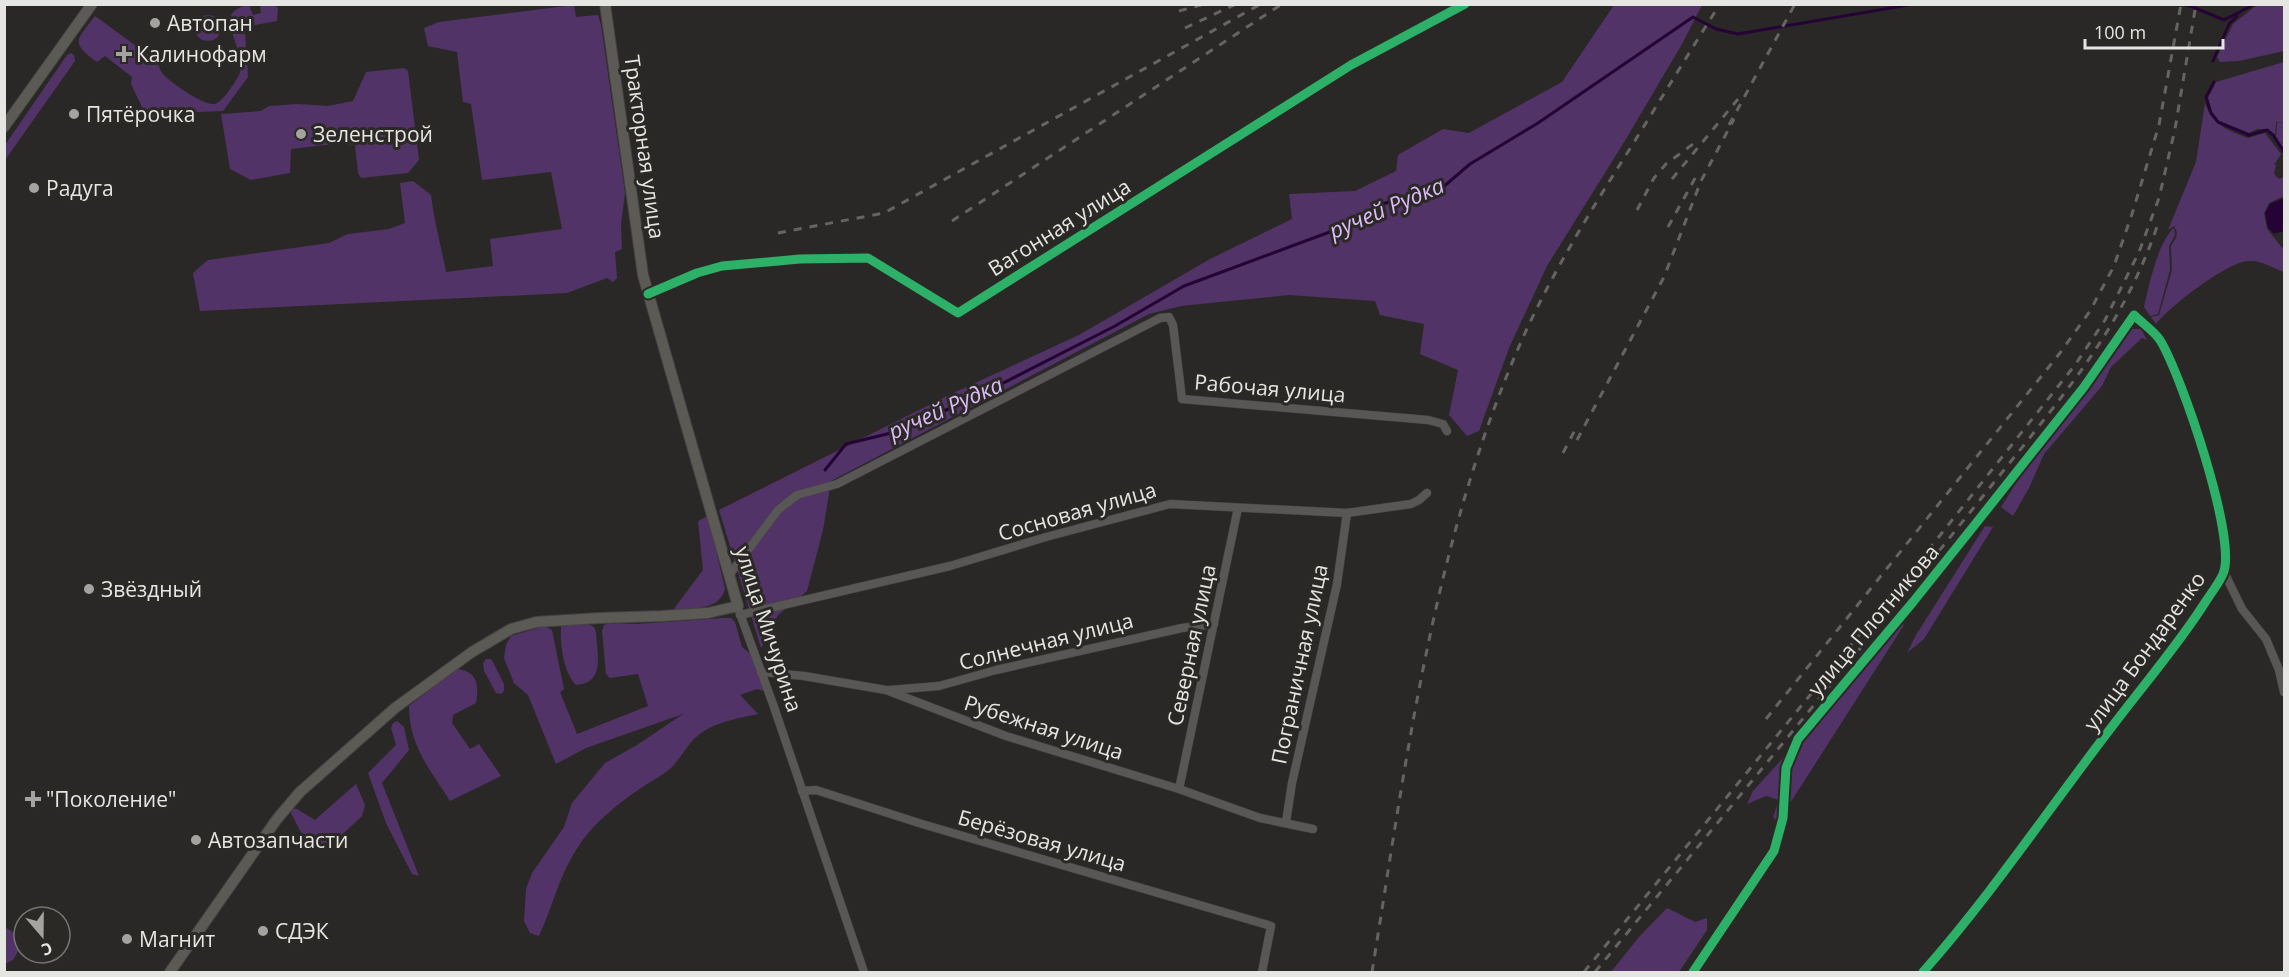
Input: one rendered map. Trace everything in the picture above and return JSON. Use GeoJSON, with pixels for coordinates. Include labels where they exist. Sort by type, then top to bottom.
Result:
{"type":"FeatureCollection","features":[{"type":"Feature","properties":{"kind":"main road"},"geometry":{"type":"LineString","coordinates":[[4,127],[92,4]]}},
{"type":"Feature","properties":{"kind":"main road","name":"Тракторная улица"},"geometry":{"type":"LineString","coordinates":[[605,4],[643,275],[648,294]]}},
{"type":"Feature","properties":{"kind":"main road","name":"улица Мичурина"},"geometry":{"type":"LineString","coordinates":[[648,294],[739,610]]}},
{"type":"Feature","properties":{"kind":"main road"},"geometry":{"type":"LineString","coordinates":[[170,972],[277,819],[300,792],[395,708],[472,652],[511,629],[536,622],[739,610]]}},
{"type":"Feature","properties":{"kind":"street","name":"Вагонная улица"},"geometry":{"type":"LineString","coordinates":[[648,294],[697,273],[723,266],[800,259],[868,258],[958,313],[1351,65],[1465,4]]}},
{"type":"Feature","properties":{"kind":"street","name":"улица Бондаренко"},"geometry":{"type":"LineString","coordinates":[[2134,315],[2159,339],[2188,401],[2224,533],[2224,572],[2242,609],[2266,639],[2279,670],[2284,692]]}},
{"type":"Feature","properties":{"kind":"street","name":"улица Плотникова"},"geometry":{"type":"LineString","coordinates":[[1693,972],[1774,851],[1783,819],[1786,768],[1798,739],[1963,540],[2084,387],[2134,315]]}},
{"type":"Feature","properties":{"kind":"street","name":"Рабочая улица"},"geometry":{"type":"LineString","coordinates":[[729,574],[778,510],[797,495],[837,484],[1160,318],[1169,317],[1173,325],[1182,399],[1428,420],[1443,424],[1447,431]]}},
{"type":"Feature","properties":{"kind":"street","name":"Сосновая улица"},"geometry":{"type":"LineString","coordinates":[[739,610],[950,566],[1046,537],[1170,504],[1347,513],[1411,504],[1426,493]]}},
{"type":"Feature","properties":{"kind":"street","name":"Северная улица"},"geometry":{"type":"LineString","coordinates":[[1179,789],[1238,508]]}},
{"type":"Feature","properties":{"kind":"street","name":"Пограничная улица"},"geometry":{"type":"LineString","coordinates":[[1287,822],[1292,783],[1337,584],[1347,513]]}},
{"type":"Feature","properties":{"kind":"street","name":"улица Бондаренко"},"geometry":{"type":"LineString","coordinates":[[1923,972],[1954,937],[2000,878],[2050,806],[2190,626],[2224,572]]}},
{"type":"Feature","properties":{"kind":"street","name":"улица Мичурина"},"geometry":{"type":"LineString","coordinates":[[739,610],[864,972]]}},
{"type":"Feature","properties":{"kind":"street","name":"Солнечная улица"},"geometry":{"type":"LineString","coordinates":[[886,690],[939,686],[996,670],[1182,627],[1214,624]]}},
{"type":"Feature","properties":{"kind":"street","name":"Рубежная улица"},"geometry":{"type":"LineString","coordinates":[[761,672],[804,676],[886,690],[1006,736],[1179,789],[1260,818],[1313,829]]}},
{"type":"Feature","properties":{"kind":"street","name":"Берёзовая улица"},"geometry":{"type":"LineString","coordinates":[[802,791],[816,790],[922,824],[1271,926],[1262,972]]}},
{"type":"Feature","properties":{"kind":"shaded area"},"geometry":{"type":"Polygon","coordinates":[[[249,5],[253,15],[261,13],[260,5],[274,5],[278,8],[277,21],[250,26],[245,32],[248,77],[223,111],[172,113],[160,116],[151,126],[131,84],[132,77],[105,56],[97,62],[79,45],[80,36],[95,16],[158,62],[162,73],[173,83],[196,98],[215,104],[222,100],[232,87],[239,75],[241,65],[230,24],[231,15],[237,9],[249,5]]]}},
{"type":"Feature","properties":{"kind":"shaded area"},"geometry":{"type":"Polygon","coordinates":[[[574,5],[576,17],[598,15],[601,25],[625,193],[621,225],[622,249],[615,252],[617,278],[613,282],[607,278],[567,293],[200,311],[193,273],[208,260],[329,243],[348,234],[389,229],[405,223],[400,183],[413,181],[431,195],[446,272],[493,266],[490,239],[562,229],[551,172],[482,180],[471,104],[463,102],[457,52],[428,46],[424,28],[439,22],[574,5]]]}},
{"type":"Feature","properties":{"kind":"shaded area"},"geometry":{"type":"Polygon","coordinates":[[[1614,5],[1702,5],[1682,44],[1626,139],[1547,266],[1509,348],[1479,431],[1467,436],[1449,415],[1458,370],[1420,354],[1424,324],[1380,315],[1375,301],[1289,295],[1181,306],[1149,314],[831,481],[823,530],[807,591],[778,615],[761,648],[719,510],[949,395],[1079,335],[1210,259],[1292,219],[1289,194],[1355,191],[1396,171],[1398,155],[1443,129],[1469,133],[1562,82],[1614,5]]]}},
{"type":"Feature","properties":{"kind":"shaded area"},"geometry":{"type":"Polygon","coordinates":[[[2257,5],[2284,5],[2284,51],[2239,61],[2220,62],[2217,57],[2233,24],[2257,5]]]}},
{"type":"Feature","properties":{"kind":"shaded area"},"geometry":{"type":"Polygon","coordinates":[[[208,15],[217,19],[221,28],[217,37],[208,41],[199,37],[195,28],[199,19],[208,15]]]}},
{"type":"Feature","properties":{"kind":"shaded area"},"geometry":{"type":"Polygon","coordinates":[[[71,53],[75,61],[5,160],[5,145],[67,55],[71,53]]]}},
{"type":"Feature","properties":{"kind":"shaded area"},"geometry":{"type":"Polygon","coordinates":[[[2284,62],[2284,149],[2276,137],[2277,123],[2283,123],[2276,122],[2275,135],[2267,129],[2257,129],[2249,133],[2219,121],[2212,113],[2208,98],[2216,82],[2284,62]]]}},
{"type":"Feature","properties":{"kind":"shaded area"},"geometry":{"type":"Polygon","coordinates":[[[404,68],[408,71],[419,160],[408,173],[361,178],[358,173],[355,145],[342,143],[291,149],[290,173],[251,180],[230,169],[221,114],[261,111],[269,106],[298,104],[328,106],[353,101],[366,72],[404,68]]]}},
{"type":"Feature","properties":{"kind":"shaded area"},"geometry":{"type":"Polygon","coordinates":[[[2205,103],[2212,116],[2222,126],[2248,138],[2265,133],[2281,154],[2274,165],[2276,165],[2274,174],[2279,179],[2284,177],[2284,196],[2269,203],[2264,213],[2267,229],[2284,250],[2284,272],[2249,261],[2227,268],[2173,307],[2156,324],[2151,317],[2159,315],[2172,270],[2171,246],[2177,232],[2174,226],[2168,230],[2196,162],[2205,103]]]}},
{"type":"Feature","properties":{"kind":"shaded area"},"geometry":{"type":"Polygon","coordinates":[[[2284,198],[2284,231],[2274,234],[2268,228],[2265,213],[2270,204],[2284,198]]]}},
{"type":"Feature","properties":{"kind":"shaded area"},"geometry":{"type":"Polygon","coordinates":[[[2174,228],[2175,235],[2169,246],[2170,270],[2158,314],[2150,316],[2144,307],[2151,276],[2163,243],[2174,228]]]}},
{"type":"Feature","properties":{"kind":"shaded area"},"geometry":{"type":"Polygon","coordinates":[[[2132,329],[2141,329],[2147,340],[2142,338],[2111,367],[2102,386],[2044,454],[2013,516],[2001,507],[2032,458],[2132,329]]]}},
{"type":"Feature","properties":{"kind":"shaded area"},"geometry":{"type":"Polygon","coordinates":[[[708,516],[725,589],[722,596],[711,605],[673,610],[703,570],[698,521],[708,516]]]}},
{"type":"Feature","properties":{"kind":"shaded area"},"geometry":{"type":"Polygon","coordinates":[[[1985,526],[1993,527],[1924,639],[1907,653],[1916,635],[1985,526]]]}},
{"type":"Feature","properties":{"kind":"shaded area"},"geometry":{"type":"Polygon","coordinates":[[[731,618],[735,622],[742,647],[751,654],[764,691],[757,689],[740,695],[758,714],[724,722],[701,733],[671,768],[645,785],[600,821],[573,855],[539,936],[530,933],[524,921],[526,889],[532,873],[564,827],[572,803],[605,763],[683,714],[586,748],[556,764],[528,695],[514,683],[504,658],[506,645],[511,636],[544,626],[552,630],[564,689],[560,692],[577,734],[648,706],[638,674],[610,678],[606,674],[602,631],[604,625],[731,618]]]}},
{"type":"Feature","properties":{"kind":"shaded area"},"geometry":{"type":"Polygon","coordinates":[[[1895,619],[1904,625],[1778,822],[1773,817],[1779,800],[1766,796],[1747,804],[1753,791],[1784,757],[1804,726],[1836,694],[1861,653],[1895,619]]]}},
{"type":"Feature","properties":{"kind":"shaded area"},"geometry":{"type":"Polygon","coordinates":[[[586,623],[594,627],[596,632],[598,666],[592,679],[576,685],[563,657],[561,626],[586,623]]]}},
{"type":"Feature","properties":{"kind":"shaded area"},"geometry":{"type":"Polygon","coordinates":[[[486,659],[491,659],[504,684],[504,691],[501,694],[496,693],[484,671],[483,663],[486,659]]]}},
{"type":"Feature","properties":{"kind":"shaded area"},"geometry":{"type":"Polygon","coordinates":[[[456,669],[473,676],[477,685],[477,696],[476,703],[453,715],[452,723],[470,749],[479,744],[501,776],[450,801],[417,745],[410,720],[409,706],[456,669]]]}},
{"type":"Feature","properties":{"kind":"shaded area"},"geometry":{"type":"Polygon","coordinates":[[[397,721],[404,727],[409,750],[382,783],[419,876],[412,874],[386,823],[368,773],[396,745],[391,728],[397,721]]]}},
{"type":"Feature","properties":{"kind":"shaded area"},"geometry":{"type":"Polygon","coordinates":[[[356,784],[365,805],[362,816],[328,848],[308,841],[291,813],[292,809],[297,809],[315,820],[356,784]]]}},
{"type":"Feature","properties":{"kind":"shaded area"},"geometry":{"type":"Polygon","coordinates":[[[1667,908],[1695,922],[1707,918],[1707,930],[1679,972],[1611,972],[1639,937],[1667,908]]]}},
{"type":"Feature","properties":{"kind":"shaded area"},"geometry":{"type":"Polygon","coordinates":[[[5,927],[12,932],[12,960],[5,964],[5,927]]]}},
{"type":"Feature","properties":{"kind":"waterway","name":"ручей Рудка"},"geometry":{"type":"LineString","coordinates":[[825,470],[846,444],[891,433],[970,400],[1115,326],[1184,286],[1335,230],[1382,204],[1442,188],[1470,164],[1538,123],[1693,17],[1716,29],[1738,34],[1914,4]]}},
{"type":"Feature","properties":{"kind":"waterway","name":"ручей Рудка"},"geometry":{"type":"LineString","coordinates":[[2182,4],[2224,20],[2255,4]]}},
{"type":"Feature","properties":{"kind":"waterway"},"geometry":{"type":"LineString","coordinates":[[2213,61],[2229,24],[2237,16]]}},
{"type":"Feature","properties":{"kind":"waterway"},"geometry":{"type":"LineString","coordinates":[[2214,82],[2206,97],[2211,113],[2218,122],[2249,135],[2267,130],[2284,152]]}},
{"type":"Feature","properties":{"kind":"railway"},"geometry":{"type":"LineString","coordinates":[[1179,11],[1204,4]]}},
{"type":"Feature","properties":{"kind":"railway"},"geometry":{"type":"LineString","coordinates":[[1185,28],[1236,4]]}},
{"type":"Feature","properties":{"kind":"railway"},"geometry":{"type":"LineString","coordinates":[[778,233],[884,213],[1261,4]]}},
{"type":"Feature","properties":{"kind":"railway"},"geometry":{"type":"LineString","coordinates":[[952,221],[1282,4]]}},
{"type":"Feature","properties":{"kind":"railway"},"geometry":{"type":"LineString","coordinates":[[1372,972],[1398,809],[1428,647],[1446,567],[1468,488],[1494,410],[1525,333],[1562,261],[1720,4]]}},
{"type":"Feature","properties":{"kind":"railway"},"geometry":{"type":"LineString","coordinates":[[1729,125],[1795,4]]}},
{"type":"Feature","properties":{"kind":"railway"},"geometry":{"type":"LineString","coordinates":[[1766,719],[2060,353],[2090,311],[2114,266],[2159,125],[2181,4]]}},
{"type":"Feature","properties":{"kind":"railway"},"geometry":{"type":"LineString","coordinates":[[1584,972],[1926,553],[2075,365],[2105,320],[2139,252],[2159,198],[2175,129],[2196,4]]}},
{"type":"Feature","properties":{"kind":"railway"},"geometry":{"type":"LineString","coordinates":[[1672,179],[1738,99]]}},
{"type":"Feature","properties":{"kind":"railway"},"geometry":{"type":"LineString","coordinates":[[1577,440],[1664,277],[1701,181],[1734,119]]}},
{"type":"Feature","properties":{"kind":"railway"},"geometry":{"type":"LineString","coordinates":[[1637,210],[1654,178],[1666,164],[1693,144]]}},
{"type":"Feature","properties":{"kind":"railway"},"geometry":{"type":"LineString","coordinates":[[1668,227],[1698,173]]}},
{"type":"Feature","properties":{"kind":"railway"},"geometry":{"type":"LineString","coordinates":[[1595,972],[1886,617],[2084,367],[2132,286],[2158,224]]}},
{"type":"Feature","properties":{"kind":"railway"},"geometry":{"type":"LineString","coordinates":[[1563,453],[1577,426]]}},
{"type":"Feature","properties":{"kind":"cycle path"},"geometry":{"type":"LineString","coordinates":[[648,294],[697,273],[722,266],[800,259],[868,258],[958,313],[1351,65],[1465,4]]}},
{"type":"Feature","properties":{"kind":"cycle path"},"geometry":{"type":"LineString","coordinates":[[1693,972],[1774,851],[1783,818],[1786,768],[1798,739],[1913,602],[2084,387],[2134,315],[2160,340],[2181,386],[2193,420],[2215,494],[2222,528],[2225,556],[2223,574],[2173,648],[1997,881],[1923,972]]}},
{"type":"Feature","properties":{"kind":"place","name":"Автопан"},"geometry":{"type":"Point","coordinates":[155,23]}},
{"type":"Feature","properties":{"kind":"place","name":"Калинофарм"},"geometry":{"type":"Point","coordinates":[124,54]}},
{"type":"Feature","properties":{"kind":"place","name":"Пятёрочка"},"geometry":{"type":"Point","coordinates":[74,114]}},
{"type":"Feature","properties":{"kind":"place","name":"Зеленстрой"},"geometry":{"type":"Point","coordinates":[301,134]}},
{"type":"Feature","properties":{"kind":"place","name":"Радуга"},"geometry":{"type":"Point","coordinates":[34,188]}},
{"type":"Feature","properties":{"kind":"place","name":"Звёздный"},"geometry":{"type":"Point","coordinates":[89,589]}},
{"type":"Feature","properties":{"kind":"place","name":"\"Поколение\""},"geometry":{"type":"Point","coordinates":[33,799]}},
{"type":"Feature","properties":{"kind":"place","name":"Автозапчасти"},"geometry":{"type":"Point","coordinates":[196,840]}},
{"type":"Feature","properties":{"kind":"place","name":"СДЭК"},"geometry":{"type":"Point","coordinates":[263,931]}},
{"type":"Feature","properties":{"kind":"place","name":"Магнит"},"geometry":{"type":"Point","coordinates":[127,939]}}]}
